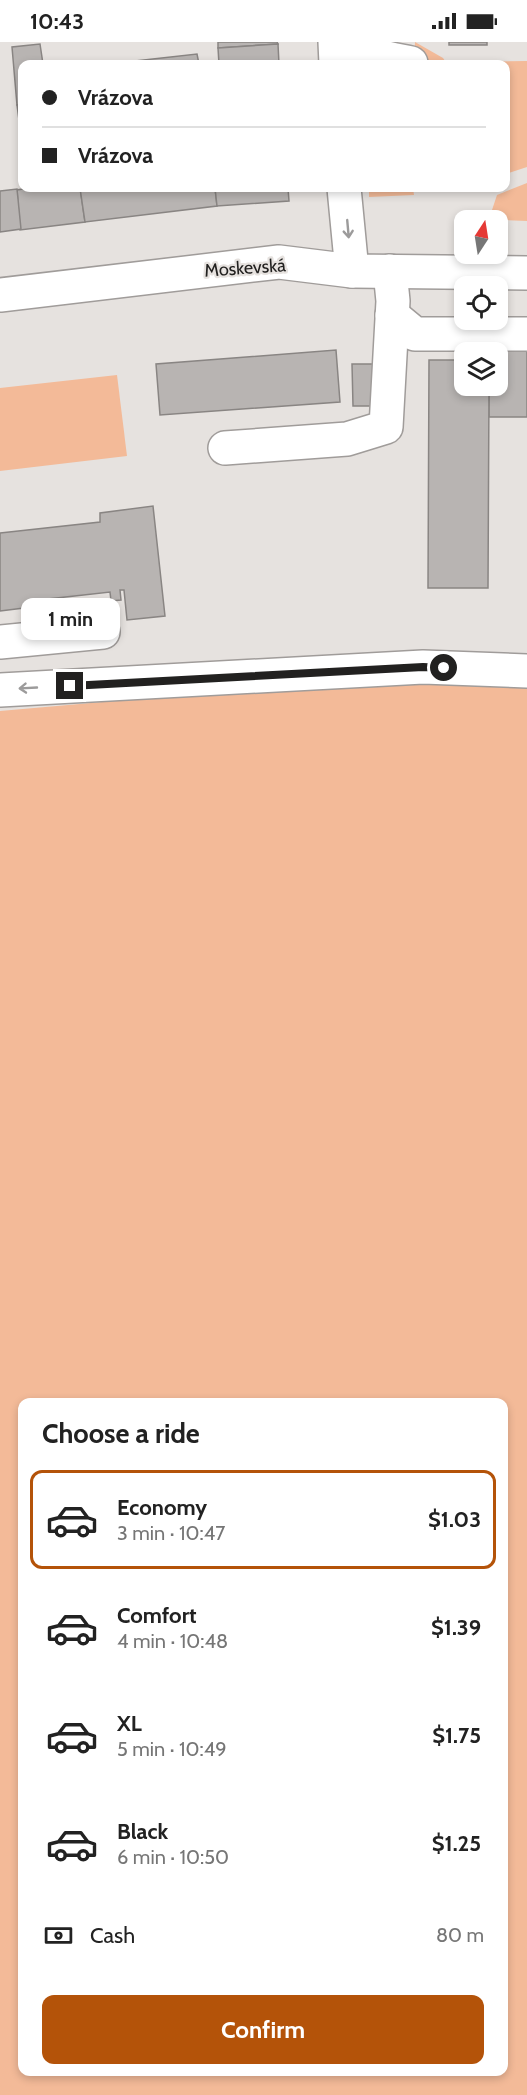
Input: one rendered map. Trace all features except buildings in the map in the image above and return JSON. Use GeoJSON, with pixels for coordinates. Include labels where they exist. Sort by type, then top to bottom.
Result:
{"type":"FeatureCollection","features":[{"type":"Feature","properties":{"kind":"street"},"geometry":{"type":"LineString","coordinates":[[335,42],[336,60]]}},
{"type":"Feature","properties":{"kind":"street"},"geometry":{"type":"LineString","coordinates":[[356,42],[362,49],[396,60]]}},
{"type":"Feature","properties":{"kind":"street"},"geometry":{"type":"LineString","coordinates":[[344,192],[352,271]]}},
{"type":"Feature","properties":{"kind":"street","name":"Moskevská"},"geometry":{"type":"LineString","coordinates":[[0,295],[279,262],[352,271],[527,273]]}},
{"type":"Feature","properties":{"kind":"street"},"geometry":{"type":"LineString","coordinates":[[225,448],[347,439],[386,427],[392,315],[390,271]]}},
{"type":"Feature","properties":{"kind":"street"},"geometry":{"type":"LineString","coordinates":[[392,315],[415,334],[527,334]]}},
{"type":"Feature","properties":{"kind":"street"},"geometry":{"type":"LineString","coordinates":[[0,642],[103,632]]}},
{"type":"Feature","properties":{"kind":"street"},"geometry":{"type":"LineString","coordinates":[[0,690],[423,667],[527,671]]}},
{"type":"Feature","properties":{"kind":"shaded area"},"geometry":{"type":"Polygon","coordinates":[[[415,42],[444,60],[414,60],[415,42]]]}},
{"type":"Feature","properties":{"kind":"shaded area"},"geometry":{"type":"Polygon","coordinates":[[[510,61],[527,61],[527,167],[510,173],[510,61]]]}},
{"type":"Feature","properties":{"kind":"shaded area"},"geometry":{"type":"Polygon","coordinates":[[[527,183],[527,221],[508,220],[508,210],[492,210],[497,195],[510,192],[510,190],[527,183]]]}},
{"type":"Feature","properties":{"kind":"shaded area"},"geometry":{"type":"Polygon","coordinates":[[[369,192],[414,192],[414,195],[369,197],[369,192]]]}},
{"type":"Feature","properties":{"kind":"shaded area"},"geometry":{"type":"Polygon","coordinates":[[[117,375],[127,456],[0,471],[0,388],[117,375]]]}},
{"type":"Feature","properties":{"kind":"shaded area"},"geometry":{"type":"Polygon","coordinates":[[[434,679],[527,680],[527,2095],[0,2095],[0,711],[216,692],[434,679]]]}},
{"type":"Feature","properties":{"kind":"route"},"geometry":{"type":"LineString","coordinates":[[70,686],[423,667],[444,668]]}}]}
